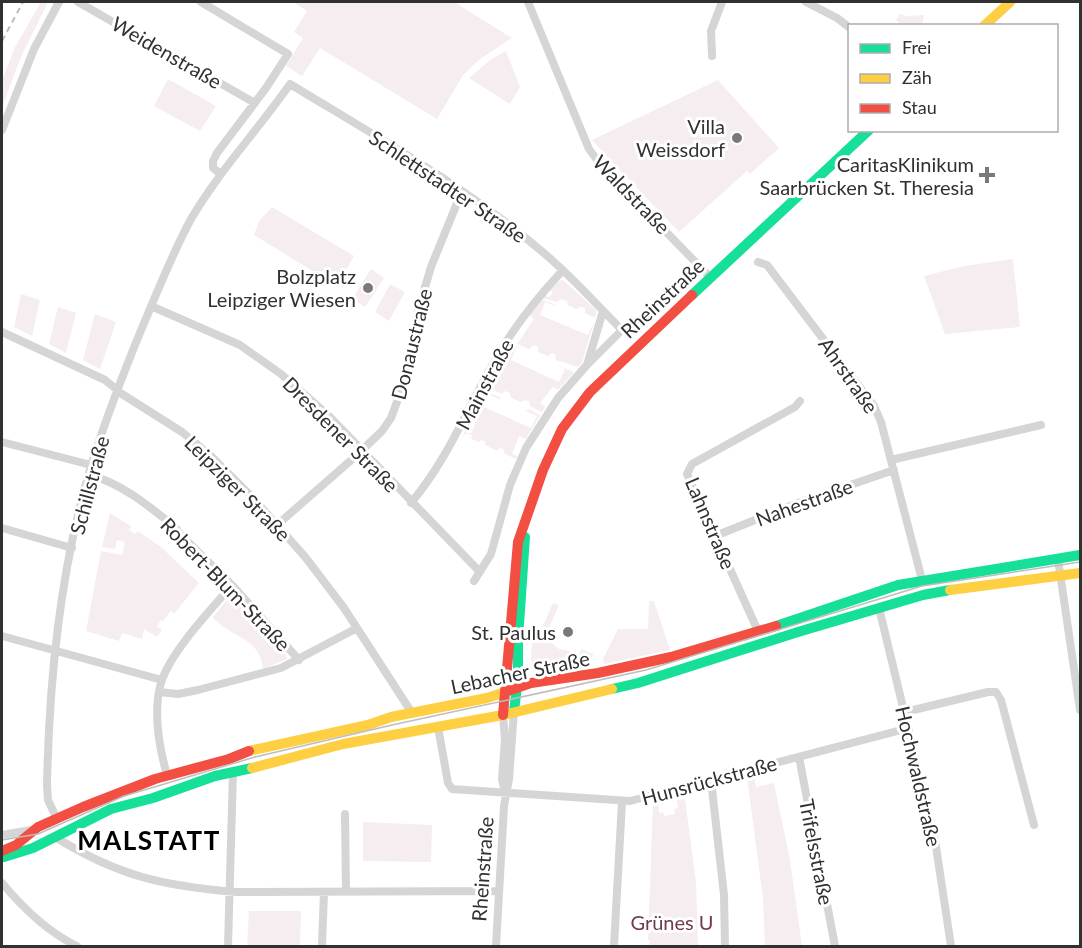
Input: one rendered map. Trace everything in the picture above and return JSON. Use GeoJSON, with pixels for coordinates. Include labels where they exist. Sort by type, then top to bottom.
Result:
{"type":"FeatureCollection","features":[{"type":"Feature","properties":{"kind":"main road"},"geometry":{"type":"LineString","coordinates":[[986,24],[1010,2]]}},
{"type":"Feature","properties":{"kind":"main road","name":"Rheinstraße"},"geometry":{"type":"LineString","coordinates":[[503,715],[518,542],[537,484],[562,429],[579,404],[627,355],[867,132]]}},
{"type":"Feature","properties":{"kind":"main road","name":"Rheinstraße"},"geometry":{"type":"LineString","coordinates":[[514,711],[518,688],[518,639],[525,525]]}},
{"type":"Feature","properties":{"kind":"main road","name":"Lebacher Straße"},"geometry":{"type":"LineString","coordinates":[[2,850],[16,845],[38,827],[148,781],[254,750],[314,738],[531,684],[598,673],[670,657],[898,585],[1080,555]]}},
{"type":"Feature","properties":{"kind":"main road","name":"Lebacher Straße"},"geometry":{"type":"LineString","coordinates":[[2,857],[27,850],[111,809],[153,798],[208,778],[343,744],[503,715],[650,680],[798,632],[939,591],[1080,573]]}},
{"type":"Feature","properties":{"kind":"main road"},"geometry":{"type":"LineString","coordinates":[[650,680],[645,675],[648,665],[670,657]]}},
{"type":"Feature","properties":{"kind":"main road"},"geometry":{"type":"LineString","coordinates":[[412,713],[424,730]]}},
{"type":"Feature","properties":{"kind":"street"},"geometry":{"type":"LineString","coordinates":[[2,130],[34,49],[59,2]]}},
{"type":"Feature","properties":{"kind":"street","name":"Weidenstraße"},"geometry":{"type":"LineString","coordinates":[[78,2],[255,103]]}},
{"type":"Feature","properties":{"kind":"street"},"geometry":{"type":"LineString","coordinates":[[201,2],[288,54],[213,161],[213,168],[221,174]]}},
{"type":"Feature","properties":{"kind":"street","name":"Waldstraße"},"geometry":{"type":"LineString","coordinates":[[528,2],[589,149],[600,164],[710,277]]}},
{"type":"Feature","properties":{"kind":"street"},"geometry":{"type":"LineString","coordinates":[[712,56],[711,31],[722,2]]}},
{"type":"Feature","properties":{"kind":"street"},"geometry":{"type":"LineString","coordinates":[[806,2],[837,18],[848,27]]}},
{"type":"Feature","properties":{"kind":"street","name":"Schillstraße"},"geometry":{"type":"LineString","coordinates":[[57,819],[48,800],[47,786],[56,652],[72,548],[92,465],[116,390],[191,219],[221,174],[263,123],[290,84]]}},
{"type":"Feature","properties":{"kind":"street","name":"Schlettstadter Straße"},"geometry":{"type":"LineString","coordinates":[[290,84],[462,191],[563,270],[620,328],[620,332],[587,365]]}},
{"type":"Feature","properties":{"kind":"street","name":"Donaustraße"},"geometry":{"type":"LineString","coordinates":[[278,525],[382,431],[396,406],[405,379],[423,294],[434,259],[462,191]]}},
{"type":"Feature","properties":{"kind":"street","name":"Ahrstraße"},"geometry":{"type":"LineString","coordinates":[[758,261],[767,265],[865,391],[881,422],[922,580]]}},
{"type":"Feature","properties":{"kind":"street","name":"Mainstraße"},"geometry":{"type":"LineString","coordinates":[[411,502],[451,446],[488,372],[513,331],[537,298],[563,270]]}},
{"type":"Feature","properties":{"kind":"street","name":"Dresdener Straße"},"geometry":{"type":"LineString","coordinates":[[151,306],[254,354],[320,407],[480,572]]}},
{"type":"Feature","properties":{"kind":"street"},"geometry":{"type":"LineString","coordinates":[[474,581],[491,554],[510,485],[526,448],[558,398],[587,365],[603,311]]}},
{"type":"Feature","properties":{"kind":"street","name":"Leipziger Straße"},"geometry":{"type":"LineString","coordinates":[[2,332],[105,380],[116,390],[182,432],[201,447],[278,525],[306,558],[357,628],[412,713]]}},
{"type":"Feature","properties":{"kind":"street","name":"Lahnstraße"},"geometry":{"type":"LineString","coordinates":[[758,631],[687,474],[689,467],[795,407],[800,401]]}},
{"type":"Feature","properties":{"kind":"street"},"geometry":{"type":"LineString","coordinates":[[891,460],[1041,425]]}},
{"type":"Feature","properties":{"kind":"street"},"geometry":{"type":"LineString","coordinates":[[2,442],[92,465]]}},
{"type":"Feature","properties":{"kind":"street","name":"Nahestraße"},"geometry":{"type":"LineString","coordinates":[[715,536],[795,504],[894,470]]}},
{"type":"Feature","properties":{"kind":"street","name":"Robert-Blum-Straße"},"geometry":{"type":"LineString","coordinates":[[89,475],[104,480],[164,518],[232,585],[300,660]]}},
{"type":"Feature","properties":{"kind":"street"},"geometry":{"type":"LineString","coordinates":[[2,528],[72,548]]}},
{"type":"Feature","properties":{"kind":"street"},"geometry":{"type":"LineString","coordinates":[[1058,559],[1080,710]]}},
{"type":"Feature","properties":{"kind":"street"},"geometry":{"type":"LineString","coordinates":[[167,775],[160,740],[159,692],[162,680],[184,644],[232,585]]}},
{"type":"Feature","properties":{"kind":"street","name":"Hochwaldstraße"},"geometry":{"type":"LineString","coordinates":[[879,608],[935,840],[951,946]]}},
{"type":"Feature","properties":{"kind":"street"},"geometry":{"type":"LineString","coordinates":[[159,692],[178,693],[198,690],[269,671],[300,660],[357,628]]}},
{"type":"Feature","properties":{"kind":"street"},"geometry":{"type":"LineString","coordinates":[[2,636],[162,680]]}},
{"type":"Feature","properties":{"kind":"street"},"geometry":{"type":"LineString","coordinates":[[905,712],[996,692],[1001,700],[1034,825]]}},
{"type":"Feature","properties":{"kind":"street","name":"Rheinstraße"},"geometry":{"type":"LineString","coordinates":[[496,946],[505,793],[509,779],[514,711]]}},
{"type":"Feature","properties":{"kind":"street","name":"Rheinstraße"},"geometry":{"type":"LineString","coordinates":[[503,715],[505,740],[502,779],[505,793]]}},
{"type":"Feature","properties":{"kind":"street","name":"Rheinstraße"},"geometry":{"type":"LineString","coordinates":[[438,727],[449,785],[456,790],[505,793]]}},
{"type":"Feature","properties":{"kind":"street","name":"Hunsrückstraße"},"geometry":{"type":"LineString","coordinates":[[505,793],[622,802],[909,728]]}},
{"type":"Feature","properties":{"kind":"street","name":"Trifelsstraße"},"geometry":{"type":"LineString","coordinates":[[799,757],[835,946]]}},
{"type":"Feature","properties":{"kind":"street"},"geometry":{"type":"LineString","coordinates":[[228,946],[233,772]]}},
{"type":"Feature","properties":{"kind":"street"},"geometry":{"type":"LineString","coordinates":[[711,780],[723,889],[725,946]]}},
{"type":"Feature","properties":{"kind":"street"},"geometry":{"type":"LineString","coordinates":[[614,946],[622,802]]}},
{"type":"Feature","properties":{"kind":"street"},"geometry":{"type":"LineString","coordinates":[[345,814],[346,891]]}},
{"type":"Feature","properties":{"kind":"street"},"geometry":{"type":"LineString","coordinates":[[2,835],[38,827]]}},
{"type":"Feature","properties":{"kind":"street"},"geometry":{"type":"LineString","coordinates":[[56,837],[125,873],[158,882],[230,891],[499,891]]}},
{"type":"Feature","properties":{"kind":"street"},"geometry":{"type":"LineString","coordinates":[[2,883],[32,915],[50,930],[77,946]]}},
{"type":"Feature","properties":{"kind":"street"},"geometry":{"type":"LineString","coordinates":[[322,946],[324,892]]}},
{"type":"Feature","properties":{"kind":"green space"},"geometry":{"type":"Polygon","coordinates":[[[41,2],[48,2],[21,57],[2,107],[2,80],[15,47],[41,2]]]}},
{"type":"Feature","properties":{"kind":"green space"},"geometry":{"type":"Polygon","coordinates":[[[293,2],[454,2],[512,38],[479,60],[463,75],[437,119],[320,48],[302,76],[286,66],[303,38],[294,32],[307,11],[293,2]]]}},
{"type":"Feature","properties":{"kind":"green space"},"geometry":{"type":"Polygon","coordinates":[[[900,14],[924,15],[922,24],[900,24],[896,20],[900,14]]]}},
{"type":"Feature","properties":{"kind":"green space"},"geometry":{"type":"Polygon","coordinates":[[[506,51],[520,87],[510,104],[469,78],[490,60],[506,51]]]}},
{"type":"Feature","properties":{"kind":"green space"},"geometry":{"type":"Polygon","coordinates":[[[168,79],[216,106],[200,131],[154,106],[168,79]]]}},
{"type":"Feature","properties":{"kind":"green space"},"geometry":{"type":"Polygon","coordinates":[[[718,80],[779,148],[750,174],[747,171],[679,232],[592,140],[718,80]]]}},
{"type":"Feature","properties":{"kind":"green space"},"geometry":{"type":"Polygon","coordinates":[[[272,207],[354,256],[337,286],[254,235],[259,221],[272,207]]]}},
{"type":"Feature","properties":{"kind":"green space"},"geometry":{"type":"Polygon","coordinates":[[[1013,259],[1020,327],[945,334],[924,276],[964,266],[1013,259]]]}},
{"type":"Feature","properties":{"kind":"green space","name":"Bolzplatz Leipziger Wiesen"},"geometry":{"type":"Polygon","coordinates":[[[371,269],[384,278],[365,307],[352,299],[371,269]]]}},
{"type":"Feature","properties":{"kind":"green space"},"geometry":{"type":"Polygon","coordinates":[[[563,280],[596,310],[596,316],[585,313],[585,308],[576,309],[568,305],[567,301],[562,299],[556,302],[543,298],[545,295],[549,297],[553,293],[550,290],[563,280]]]}},
{"type":"Feature","properties":{"kind":"green space"},"geometry":{"type":"Polygon","coordinates":[[[390,284],[405,292],[389,321],[375,312],[390,284]]]}},
{"type":"Feature","properties":{"kind":"green space"},"geometry":{"type":"Polygon","coordinates":[[[21,294],[40,300],[32,336],[14,327],[21,294]]]}},
{"type":"Feature","properties":{"kind":"green space"},"geometry":{"type":"Polygon","coordinates":[[[541,300],[557,307],[545,302],[540,315],[588,335],[594,322],[582,363],[578,367],[556,360],[555,354],[548,356],[538,352],[538,347],[534,345],[529,349],[517,344],[534,319],[529,315],[541,300]]]}},
{"type":"Feature","properties":{"kind":"green space"},"geometry":{"type":"Polygon","coordinates":[[[58,307],[76,313],[66,353],[49,344],[58,307]]]}},
{"type":"Feature","properties":{"kind":"green space"},"geometry":{"type":"Polygon","coordinates":[[[95,314],[116,322],[100,369],[83,360],[95,314]]]}},
{"type":"Feature","properties":{"kind":"green space"},"geometry":{"type":"Polygon","coordinates":[[[510,343],[528,352],[517,347],[511,360],[559,382],[565,369],[552,363],[574,372],[558,390],[553,387],[540,403],[545,407],[542,412],[530,406],[529,401],[521,402],[511,398],[510,393],[505,391],[502,394],[489,384],[487,389],[486,387],[488,383],[494,385],[505,365],[499,362],[510,343]]]}},
{"type":"Feature","properties":{"kind":"green space"},"geometry":{"type":"Polygon","coordinates":[[[484,391],[500,397],[501,400],[490,395],[484,407],[531,428],[537,416],[526,411],[528,409],[540,415],[526,439],[519,436],[512,454],[517,456],[516,459],[505,454],[500,448],[497,451],[485,445],[485,442],[481,440],[479,442],[471,439],[472,435],[466,433],[462,438],[465,431],[471,433],[480,413],[475,410],[484,391]]]}},
{"type":"Feature","properties":{"kind":"green space"},"geometry":{"type":"Polygon","coordinates":[[[110,513],[131,526],[129,530],[135,534],[138,531],[161,547],[199,583],[174,614],[171,611],[163,621],[161,620],[157,626],[162,630],[157,637],[144,629],[142,639],[122,633],[119,641],[86,631],[101,551],[122,555],[125,542],[117,540],[115,549],[102,547],[110,513]]]}},
{"type":"Feature","properties":{"kind":"green space"},"geometry":{"type":"Polygon","coordinates":[[[232,594],[287,659],[263,669],[261,659],[252,645],[216,621],[213,617],[232,594]]]}},
{"type":"Feature","properties":{"kind":"green space"},"geometry":{"type":"Polygon","coordinates":[[[649,601],[654,601],[670,650],[604,664],[603,659],[618,629],[648,629],[649,601]]]}},
{"type":"Feature","properties":{"kind":"green space"},"geometry":{"type":"Polygon","coordinates":[[[553,603],[559,605],[545,637],[559,649],[579,653],[582,649],[593,654],[590,667],[534,673],[531,666],[532,638],[538,636],[553,603]]]}},
{"type":"Feature","properties":{"kind":"green space","name":"Grünes U"},"geometry":{"type":"Polygon","coordinates":[[[754,775],[756,787],[774,783],[790,860],[802,946],[765,946],[763,899],[747,777],[754,775]]]}},
{"type":"Feature","properties":{"kind":"green space","name":"Grünes U"},"geometry":{"type":"Polygon","coordinates":[[[685,799],[696,882],[698,946],[649,946],[653,802],[658,800],[659,813],[663,812],[664,816],[675,814],[674,809],[678,808],[677,800],[685,799]]]}},
{"type":"Feature","properties":{"kind":"green space"},"geometry":{"type":"Polygon","coordinates":[[[363,822],[432,825],[431,862],[363,861],[363,822]]]}},
{"type":"Feature","properties":{"kind":"green space"},"geometry":{"type":"Polygon","coordinates":[[[249,911],[301,911],[300,946],[247,946],[249,911]]]}},
{"type":"Feature","properties":{"kind":"tram line"},"geometry":{"type":"LineString","coordinates":[[2,840],[38,834],[124,796],[255,757],[646,670],[922,586],[1080,562]]}},
{"type":"Feature","properties":{"kind":"railway"},"geometry":{"type":"LineString","coordinates":[[2,41],[23,2]]}},
{"type":"Feature","properties":{"kind":"traffic: fast"},"geometry":{"type":"LineString","coordinates":[[692,295],[867,132]]}},
{"type":"Feature","properties":{"kind":"traffic: fast"},"geometry":{"type":"LineString","coordinates":[[514,711],[518,678],[518,639],[525,537]]}},
{"type":"Feature","properties":{"kind":"traffic: fast"},"geometry":{"type":"LineString","coordinates":[[776,626],[898,585],[1080,555]]}},
{"type":"Feature","properties":{"kind":"traffic: fast"},"geometry":{"type":"LineString","coordinates":[[612,689],[923,595],[950,590]]}},
{"type":"Feature","properties":{"kind":"traffic: fast"},"geometry":{"type":"LineString","coordinates":[[4,857],[33,848],[111,809],[153,798],[215,776],[252,768]]}},
{"type":"Feature","properties":{"kind":"traffic: slow"},"geometry":{"type":"LineString","coordinates":[[986,24],[1010,2]]}},
{"type":"Feature","properties":{"kind":"traffic: slow"},"geometry":{"type":"LineString","coordinates":[[950,590],[1080,573]]}},
{"type":"Feature","properties":{"kind":"traffic: slow"},"geometry":{"type":"LineString","coordinates":[[252,768],[343,744],[503,715],[612,689]]}},
{"type":"Feature","properties":{"kind":"traffic: slow"},"geometry":{"type":"LineString","coordinates":[[249,751],[368,725],[391,717],[487,698],[505,692]]}},
{"type":"Feature","properties":{"kind":"traffic: jam"},"geometry":{"type":"LineString","coordinates":[[503,715],[518,542],[543,470],[562,429],[590,392],[692,295]]}},
{"type":"Feature","properties":{"kind":"traffic: jam"},"geometry":{"type":"LineString","coordinates":[[505,692],[531,683],[598,673],[671,657],[776,626]]}},
{"type":"Feature","properties":{"kind":"traffic: jam"},"geometry":{"type":"LineString","coordinates":[[2,851],[16,845],[38,827],[83,807],[155,779],[229,759],[249,751]]}},
{"type":"Feature","properties":{"kind":"place","name":"Villa Weissdorf"},"geometry":{"type":"Point","coordinates":[737,138]}},
{"type":"Feature","properties":{"kind":"place","name":"CaritasKlinikum Saarbrücken St. Theresia"},"geometry":{"type":"Point","coordinates":[987,175]}},
{"type":"Feature","properties":{"kind":"place","name":"Bolzplatz Leipziger Wiesen"},"geometry":{"type":"Point","coordinates":[368,288]}},
{"type":"Feature","properties":{"kind":"place","name":"St. Paulus"},"geometry":{"type":"Point","coordinates":[568,632]}},
{"type":"Feature","properties":{"kind":"district","name":"MALSTATT"},"geometry":{"type":"Point","coordinates":[149,840]}}]}
